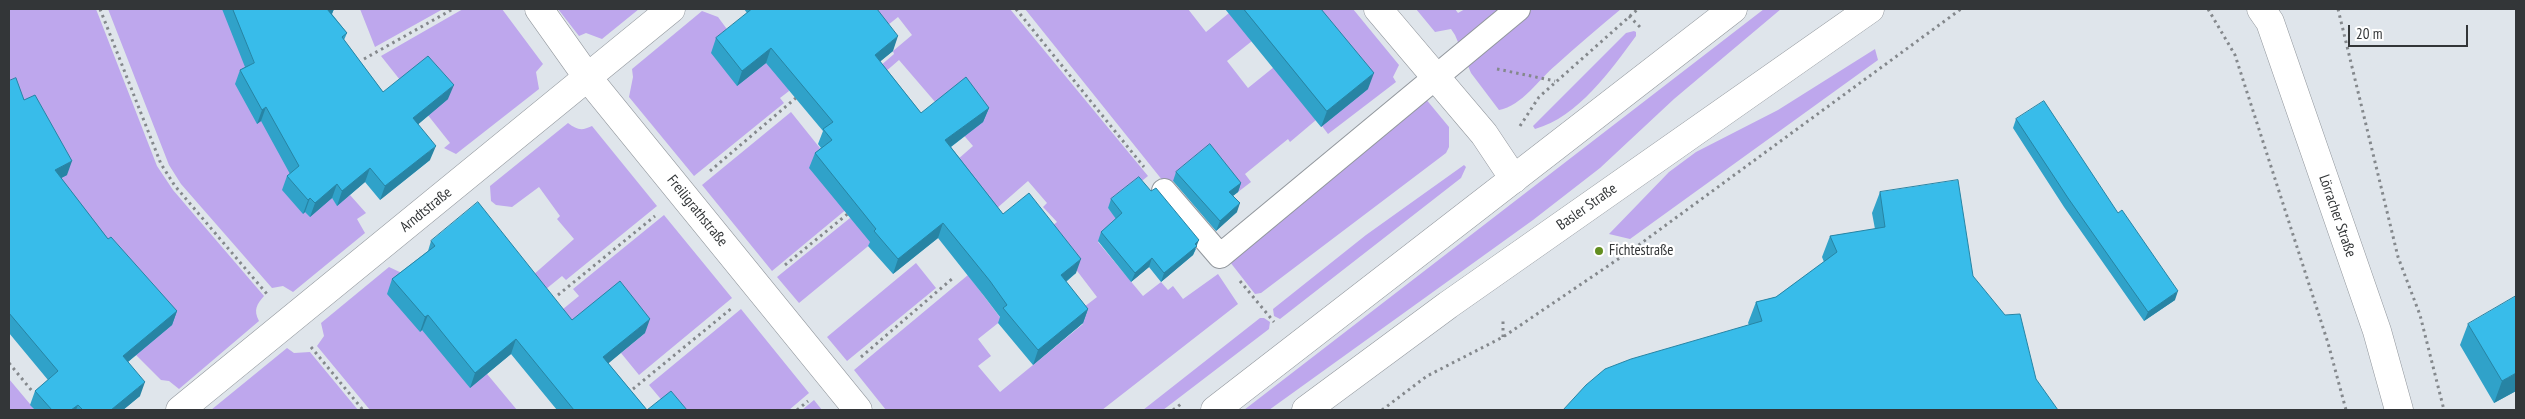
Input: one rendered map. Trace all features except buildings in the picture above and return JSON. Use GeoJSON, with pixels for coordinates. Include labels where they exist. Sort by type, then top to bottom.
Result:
{"type":"FeatureCollection","features":[{"type":"Feature","properties":{"kind":"street","name":"Freiligrathstraße"},"geometry":{"type":"LineString","coordinates":[[540,9],[588,78],[858,410]]}},
{"type":"Feature","properties":{"kind":"street","name":"Arndtstraße"},"geometry":{"type":"LineString","coordinates":[[180,410],[671,9]]}},
{"type":"Feature","properties":{"kind":"street"},"geometry":{"type":"LineString","coordinates":[[1378,9],[1433,77],[1484,134],[1514,179]]}},
{"type":"Feature","properties":{"kind":"street"},"geometry":{"type":"LineString","coordinates":[[1215,410],[1658,65],[1733,9]]}},
{"type":"Feature","properties":{"kind":"street","name":"Basler Straße"},"geometry":{"type":"LineString","coordinates":[[1306,410],[1463,295],[1870,9]]}},
{"type":"Feature","properties":{"kind":"street","name":"Lörracher Straße"},"geometry":{"type":"LineString","coordinates":[[2268,13],[2377,331],[2399,410]]}},
{"type":"Feature","properties":{"kind":"lane"},"geometry":{"type":"LineString","coordinates":[[1164,190],[1220,256],[1433,77],[1518,9]]}},
{"type":"Feature","properties":{"kind":"path"},"geometry":{"type":"LineString","coordinates":[[100,9],[161,164],[176,186],[363,410]]}},
{"type":"Feature","properties":{"kind":"path"},"geometry":{"type":"LineString","coordinates":[[364,59],[453,9]]}},
{"type":"Feature","properties":{"kind":"path"},"geometry":{"type":"LineString","coordinates":[[1016,9],[1164,190]]}},
{"type":"Feature","properties":{"kind":"path"},"geometry":{"type":"LineString","coordinates":[[1539,97],[1638,9]]}},
{"type":"Feature","properties":{"kind":"path"},"geometry":{"type":"LineString","coordinates":[[1382,410],[1427,376],[1503,338],[1636,248],[1961,9]]}},
{"type":"Feature","properties":{"kind":"path"},"geometry":{"type":"LineString","coordinates":[[2208,9],[2235,55],[2328,343],[2346,410]]}},
{"type":"Feature","properties":{"kind":"path"},"geometry":{"type":"LineString","coordinates":[[2338,9],[2398,257],[2420,315],[2444,410]]}},
{"type":"Feature","properties":{"kind":"path"},"geometry":{"type":"LineString","coordinates":[[1629,16],[1641,28]]}},
{"type":"Feature","properties":{"kind":"path"},"geometry":{"type":"LineString","coordinates":[[1455,59],[1555,82]]}},
{"type":"Feature","properties":{"kind":"path"},"geometry":{"type":"LineString","coordinates":[[1610,243],[1636,248]]}},
{"type":"Feature","properties":{"kind":"path"},"geometry":{"type":"LineString","coordinates":[[1220,256],[1279,328]]}},
{"type":"Feature","properties":{"kind":"path"},"geometry":{"type":"LineString","coordinates":[[797,410],[953,278]]}},
{"type":"Feature","properties":{"kind":"path"},"geometry":{"type":"LineString","coordinates":[[1503,318],[1503,338]]}},
{"type":"Feature","properties":{"kind":"path"},"geometry":{"type":"LineString","coordinates":[[9,363],[32,391]]}},
{"type":"Feature","properties":{"kind":"shaded area"},"geometry":{"type":"Polygon","coordinates":[[[9,9],[96,9],[157,166],[173,190],[264,296],[257,307],[256,314],[259,321],[179,389],[169,381],[161,380],[136,355],[9,207],[9,9]]]}},
{"type":"Feature","properties":{"kind":"shaded area"},"geometry":{"type":"Polygon","coordinates":[[[108,9],[242,9],[332,198],[337,205],[350,195],[366,213],[357,219],[365,233],[293,292],[283,286],[272,288],[181,184],[169,165],[108,9]]]}},
{"type":"Feature","properties":{"kind":"shaded area"},"geometry":{"type":"Polygon","coordinates":[[[360,9],[443,9],[375,47],[360,9]]]}},
{"type":"Feature","properties":{"kind":"shaded area"},"geometry":{"type":"Polygon","coordinates":[[[463,9],[502,9],[543,64],[536,72],[539,89],[456,154],[444,148],[450,143],[381,56],[463,9]]]}},
{"type":"Feature","properties":{"kind":"shaded area"},"geometry":{"type":"Polygon","coordinates":[[[558,9],[639,9],[602,39],[586,33],[579,36],[558,9]]]}},
{"type":"Feature","properties":{"kind":"shaded area"},"geometry":{"type":"Polygon","coordinates":[[[819,9],[1010,9],[1148,176],[1108,208],[1120,223],[1098,242],[1143,296],[1161,282],[1168,290],[1173,286],[1183,299],[1218,274],[1238,304],[1102,410],[886,410],[854,370],[968,275],[1002,320],[978,339],[991,356],[978,366],[1000,392],[1083,324],[1075,314],[1097,297],[1071,263],[1042,234],[1057,222],[1043,207],[1047,203],[1028,181],[988,216],[949,167],[973,146],[899,60],[877,79],[872,73],[912,35],[898,17],[878,33],[819,9]]]}},
{"type":"Feature","properties":{"kind":"shaded area"},"geometry":{"type":"Polygon","coordinates":[[[1025,9],[1188,9],[1206,32],[1229,13],[1252,41],[1227,61],[1248,88],[1274,67],[1316,120],[1290,142],[1288,139],[1245,174],[1251,182],[1238,192],[1207,154],[1167,186],[1025,9]]]}},
{"type":"Feature","properties":{"kind":"shaded area"},"geometry":{"type":"Polygon","coordinates":[[[1302,9],[1353,9],[1399,65],[1393,77],[1396,82],[1328,134],[1322,126],[1368,88],[1302,9]]]}},
{"type":"Feature","properties":{"kind":"shaded area"},"geometry":{"type":"Polygon","coordinates":[[[1416,9],[1455,9],[1458,13],[1465,9],[1621,9],[1556,65],[1523,98],[1499,110],[1471,73],[1451,29],[1435,32],[1416,9]]]}},
{"type":"Feature","properties":{"kind":"shaded area"},"geometry":{"type":"Polygon","coordinates":[[[1764,9],[1781,9],[1674,99],[1600,168],[1533,220],[1269,410],[1244,410],[1764,9]]]}},
{"type":"Feature","properties":{"kind":"shaded area"},"geometry":{"type":"Polygon","coordinates":[[[702,11],[718,17],[732,36],[736,85],[783,49],[789,91],[780,98],[784,103],[694,176],[629,97],[633,77],[632,69],[702,11]]]}},
{"type":"Feature","properties":{"kind":"shaded area"},"geometry":{"type":"Polygon","coordinates":[[[1634,31],[1636,36],[1592,91],[1565,114],[1551,123],[1535,129],[1533,126],[1626,33],[1634,31]]]}},
{"type":"Feature","properties":{"kind":"shaded area"},"geometry":{"type":"Polygon","coordinates":[[[1875,49],[1878,60],[1630,239],[1609,234],[1669,172],[1696,152],[1778,110],[1875,49]]]}},
{"type":"Feature","properties":{"kind":"shaded area"},"geometry":{"type":"Polygon","coordinates":[[[1425,98],[1449,127],[1449,147],[1446,153],[1261,293],[1255,294],[1230,262],[1425,98]]]}},
{"type":"Feature","properties":{"kind":"shaded area"},"geometry":{"type":"Polygon","coordinates":[[[791,112],[860,198],[772,271],[702,185],[791,112]]]}},
{"type":"Feature","properties":{"kind":"shaded area"},"geometry":{"type":"Polygon","coordinates":[[[568,123],[580,129],[592,126],[657,206],[566,280],[562,276],[535,298],[524,283],[574,239],[557,219],[560,216],[539,187],[512,207],[496,205],[491,201],[490,186],[568,123]]]}},
{"type":"Feature","properties":{"kind":"shaded area"},"geometry":{"type":"Polygon","coordinates":[[[1464,165],[1466,167],[1461,178],[1280,319],[1274,316],[1273,309],[1366,235],[1464,165]]]}},
{"type":"Feature","properties":{"kind":"shaded area"},"geometry":{"type":"Polygon","coordinates":[[[664,215],[732,298],[639,375],[621,353],[645,333],[552,318],[579,296],[573,289],[664,215]]]}},
{"type":"Feature","properties":{"kind":"shaded area"},"geometry":{"type":"Polygon","coordinates":[[[850,218],[889,229],[799,303],[777,277],[850,218]]]}},
{"type":"Feature","properties":{"kind":"shaded area"},"geometry":{"type":"Polygon","coordinates":[[[916,263],[936,288],[847,361],[827,337],[916,263]]]}},
{"type":"Feature","properties":{"kind":"shaded area"},"geometry":{"type":"Polygon","coordinates":[[[389,267],[404,274],[517,410],[370,410],[317,346],[324,336],[321,323],[389,267]]]}},
{"type":"Feature","properties":{"kind":"shaded area"},"geometry":{"type":"Polygon","coordinates":[[[741,309],[809,393],[789,410],[670,410],[649,385],[741,309]]]}},
{"type":"Feature","properties":{"kind":"shaded area"},"geometry":{"type":"Polygon","coordinates":[[[1260,318],[1270,322],[1269,329],[1163,410],[1143,410],[1260,318]]]}},
{"type":"Feature","properties":{"kind":"shaded area"},"geometry":{"type":"Polygon","coordinates":[[[287,348],[294,353],[310,352],[358,410],[211,410],[287,348]]]}},
{"type":"Feature","properties":{"kind":"shaded area"},"geometry":{"type":"Polygon","coordinates":[[[9,379],[35,410],[9,410],[9,379]]]}},
{"type":"Feature","properties":{"kind":"shaded area"},"geometry":{"type":"Polygon","coordinates":[[[814,400],[822,410],[802,410],[814,400]]]}},
{"type":"Feature","properties":{"kind":"place","name":"Fichtestraße"},"geometry":{"type":"Point","coordinates":[1599,251]}}]}
